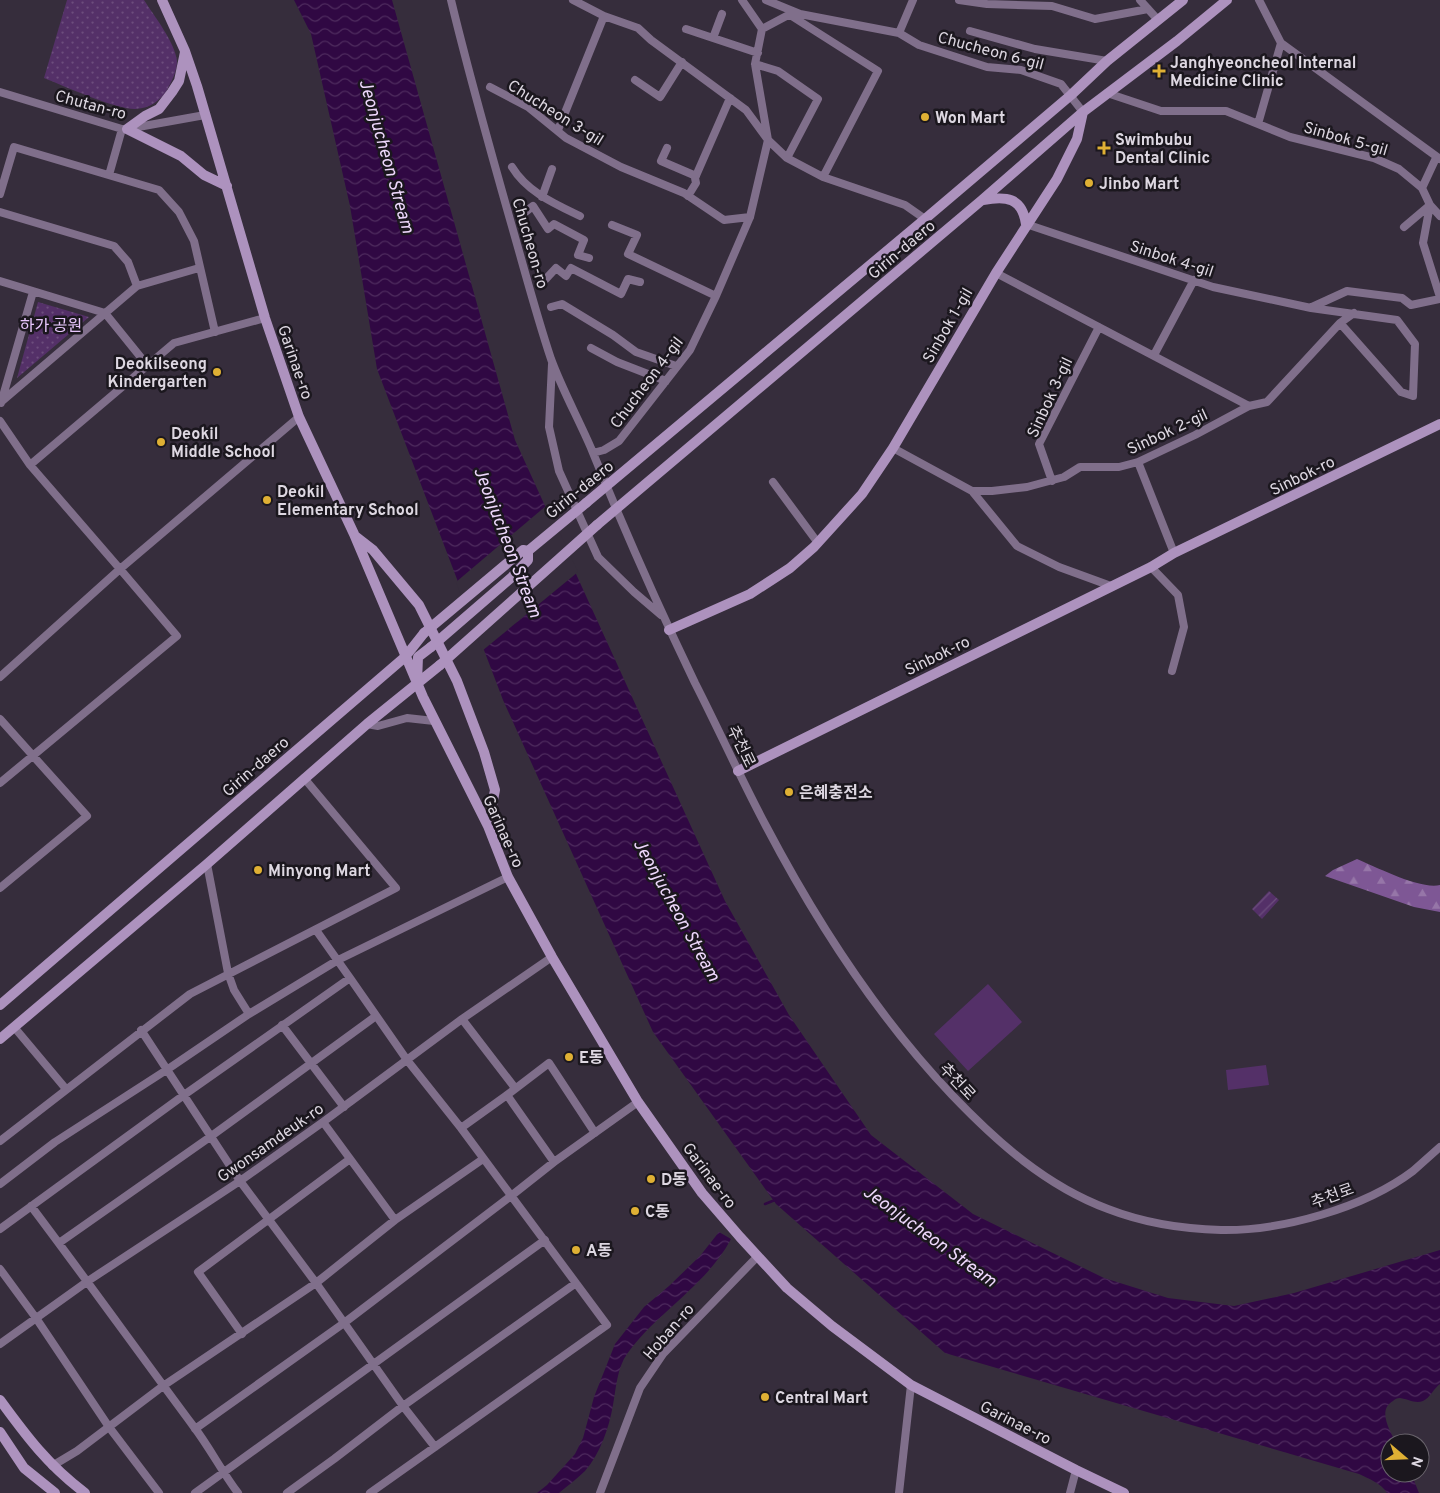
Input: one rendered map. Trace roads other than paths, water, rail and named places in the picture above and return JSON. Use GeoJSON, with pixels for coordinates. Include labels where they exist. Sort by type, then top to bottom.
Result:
{"type":"FeatureCollection","features":[{"type":"Feature","properties":{"kind":"street","name":"Garinae-ro"},"geometry":{"type":"LineString","coordinates":[[162,0],[185,51],[197,86],[266,318],[299,417],[354,534],[416,684],[488,826],[508,877],[552,957],[638,1102],[702,1193],[757,1256],[788,1288],[832,1326],[911,1385],[1124,1493]]}},
{"type":"Feature","properties":{"kind":"street","name":"Chucheon-ro"},"geometry":{"type":"LineString","coordinates":[[450,0],[473,90],[552,362],[606,486]]}},
{"type":"Feature","properties":{"kind":"street"},"geometry":{"type":"LineString","coordinates":[[572,0],[604,16],[638,28],[651,40],[746,110],[768,140],[787,158],[823,177],[905,205],[925,219]]}},
{"type":"Feature","properties":{"kind":"street"},"geometry":{"type":"LineString","coordinates":[[742,0],[762,29],[792,13],[878,71],[823,177]]}},
{"type":"Feature","properties":{"kind":"street","name":"Chucheon 6-gil"},"geometry":{"type":"LineString","coordinates":[[766,0],[792,13],[899,33],[919,45],[987,67],[1021,70],[1061,84],[1083,112]]}},
{"type":"Feature","properties":{"kind":"street"},"geometry":{"type":"LineString","coordinates":[[899,33],[913,0]]}},
{"type":"Feature","properties":{"kind":"street"},"geometry":{"type":"LineString","coordinates":[[959,0],[1053,3],[1096,19],[1148,9]]}},
{"type":"Feature","properties":{"kind":"street"},"geometry":{"type":"LineString","coordinates":[[1140,0],[1158,20]]}},
{"type":"Feature","properties":{"kind":"street","name":"Girin-daero"},"geometry":{"type":"LineString","coordinates":[[0,1005],[405,657],[424,633],[523,550],[528,551],[586,503],[925,219],[1107,61],[1183,0]]}},
{"type":"Feature","properties":{"kind":"street","name":"Girin-daero"},"geometry":{"type":"LineString","coordinates":[[0,1038],[207,864],[367,724],[440,664],[597,524],[616,510],[982,200],[1083,112],[1227,0]]}},
{"type":"Feature","properties":{"kind":"street"},"geometry":{"type":"LineString","coordinates":[[1259,0],[1281,43],[1438,158],[1422,188]]}},
{"type":"Feature","properties":{"kind":"street"},"geometry":{"type":"LineString","coordinates":[[713,38],[722,14]]}},
{"type":"Feature","properties":{"kind":"street"},"geometry":{"type":"LineString","coordinates":[[558,130],[604,16]]}},
{"type":"Feature","properties":{"kind":"street"},"geometry":{"type":"LineString","coordinates":[[686,29],[758,52]]}},
{"type":"Feature","properties":{"kind":"street","name":"Chucheon 4-gil"},"geometry":{"type":"LineString","coordinates":[[593,453],[604,450],[619,441],[690,350],[750,218],[768,140],[755,64],[762,29]]}},
{"type":"Feature","properties":{"kind":"street"},"geometry":{"type":"LineString","coordinates":[[970,31],[1035,49],[1107,61]]}},
{"type":"Feature","properties":{"kind":"street"},"geometry":{"type":"LineString","coordinates":[[1258,124],[1281,43]]}},
{"type":"Feature","properties":{"kind":"street"},"geometry":{"type":"LineString","coordinates":[[109,174],[125,129],[160,109],[172,92],[178,81],[185,51]]}},
{"type":"Feature","properties":{"kind":"street"},"geometry":{"type":"LineString","coordinates":[[634,80],[660,97],[682,62]]}},
{"type":"Feature","properties":{"kind":"street"},"geometry":{"type":"LineString","coordinates":[[755,64],[778,71],[818,99],[787,158]]}},
{"type":"Feature","properties":{"kind":"street","name":"Chucheon 3-gil"},"geometry":{"type":"LineString","coordinates":[[490,87],[528,107],[566,138],[621,167],[688,196],[724,220],[750,218]]}},
{"type":"Feature","properties":{"kind":"street","name":"Chutan-ro"},"geometry":{"type":"LineString","coordinates":[[0,92],[125,129],[205,115]]}},
{"type":"Feature","properties":{"kind":"street","name":"Sinbok 5-gil"},"geometry":{"type":"LineString","coordinates":[[1107,94],[1162,111],[1226,111],[1290,137],[1374,158],[1399,169],[1422,188],[1430,206],[1440,216]]}},
{"type":"Feature","properties":{"kind":"street"},"geometry":{"type":"LineString","coordinates":[[688,196],[696,183],[696,176],[730,98]]}},
{"type":"Feature","properties":{"kind":"street","name":"Sinbok 1-gil"},"geometry":{"type":"LineString","coordinates":[[670,630],[750,594],[790,568],[818,543],[862,494],[893,448],[1026,224],[1057,179],[1077,139],[1083,112]]}},
{"type":"Feature","properties":{"kind":"street"},"geometry":{"type":"LineString","coordinates":[[125,129],[181,156],[204,175],[227,186]]}},
{"type":"Feature","properties":{"kind":"street"},"geometry":{"type":"LineString","coordinates":[[0,194],[14,147],[159,190],[179,212],[194,241],[215,332]]}},
{"type":"Feature","properties":{"kind":"street"},"geometry":{"type":"LineString","coordinates":[[667,148],[661,161],[696,176]]}},
{"type":"Feature","properties":{"kind":"street","name":"Chucheon-ro"},"geometry":{"type":"LineString","coordinates":[[512,167],[518,177],[542,197],[580,216]]}},
{"type":"Feature","properties":{"kind":"street","name":"Chucheon-ro"},"geometry":{"type":"LineString","coordinates":[[542,197],[552,169]]}},
{"type":"Feature","properties":{"kind":"street"},"geometry":{"type":"LineString","coordinates":[[982,200],[1000,197],[1010,199],[1021,207],[1025,214],[1026,224]]}},
{"type":"Feature","properties":{"kind":"street","name":"Chucheon-ro"},"geometry":{"type":"LineString","coordinates":[[524,214],[533,206],[548,229],[554,224],[584,240],[578,255],[588,258]]}},
{"type":"Feature","properties":{"kind":"street"},"geometry":{"type":"LineString","coordinates":[[1404,227],[1430,206]]}},
{"type":"Feature","properties":{"kind":"street"},"geometry":{"type":"LineString","coordinates":[[1311,308],[1347,291],[1402,298],[1411,305],[1440,298],[1423,243],[1430,206]]}},
{"type":"Feature","properties":{"kind":"street"},"geometry":{"type":"LineString","coordinates":[[0,212],[114,246],[128,262],[137,286]]}},
{"type":"Feature","properties":{"kind":"street","name":"Sinbok 4-gil"},"geometry":{"type":"LineString","coordinates":[[1026,224],[1213,287],[1311,308],[1397,320],[1415,344],[1413,396],[1401,392],[1340,323]]}},
{"type":"Feature","properties":{"kind":"street"},"geometry":{"type":"LineString","coordinates":[[612,225],[637,235],[628,254],[716,296]]}},
{"type":"Feature","properties":{"kind":"street"},"geometry":{"type":"LineString","coordinates":[[0,403],[137,286],[199,268]]}},
{"type":"Feature","properties":{"kind":"street","name":"Chucheon-ro"},"geometry":{"type":"LineString","coordinates":[[543,282],[556,268],[566,276],[571,268],[621,294],[628,279],[640,282]]}},
{"type":"Feature","properties":{"kind":"street"},"geometry":{"type":"LineString","coordinates":[[996,273],[1249,406]]}},
{"type":"Feature","properties":{"kind":"street"},"geometry":{"type":"LineString","coordinates":[[1154,356],[1194,280]]}},
{"type":"Feature","properties":{"kind":"street"},"geometry":{"type":"LineString","coordinates":[[0,282],[105,313],[147,365]]}},
{"type":"Feature","properties":{"kind":"street"},"geometry":{"type":"LineString","coordinates":[[0,403],[33,292]]}},
{"type":"Feature","properties":{"kind":"street","name":"Chucheon-ro"},"geometry":{"type":"LineString","coordinates":[[551,307],[562,304],[614,335],[636,352],[676,366]]}},
{"type":"Feature","properties":{"kind":"street","name":"Sinbok 2-gil"},"geometry":{"type":"LineString","coordinates":[[893,448],[972,491],[1019,488],[1064,477],[1080,467],[1119,467],[1138,462],[1196,435],[1249,406],[1267,402],[1340,323],[1354,313]]}},
{"type":"Feature","properties":{"kind":"street"},"geometry":{"type":"LineString","coordinates":[[30,465],[174,344],[266,318]]}},
{"type":"Feature","properties":{"kind":"street","name":"Sinbok 3-gil"},"geometry":{"type":"LineString","coordinates":[[1052,481],[1039,444],[1099,327]]}},
{"type":"Feature","properties":{"kind":"street"},"geometry":{"type":"LineString","coordinates":[[591,348],[617,362],[666,381]]}},
{"type":"Feature","properties":{"kind":"street","name":"추천로"},"geometry":{"type":"LineString","coordinates":[[552,362],[549,427],[559,471],[598,557],[663,617]]}},
{"type":"Feature","properties":{"kind":"street"},"geometry":{"type":"LineString","coordinates":[[0,677],[120,569],[299,417]]}},
{"type":"Feature","properties":{"kind":"street"},"geometry":{"type":"LineString","coordinates":[[0,421],[30,465],[177,636],[0,783]]}},
{"type":"Feature","properties":{"kind":"street","name":"Sinbok-ro"},"geometry":{"type":"LineString","coordinates":[[738,771],[1151,567],[1174,553],[1440,424]]}},
{"type":"Feature","properties":{"kind":"street"},"geometry":{"type":"LineString","coordinates":[[1138,462],[1174,553]]}},
{"type":"Feature","properties":{"kind":"street"},"geometry":{"type":"LineString","coordinates":[[773,482],[818,543]]}},
{"type":"Feature","properties":{"kind":"street","name":"추천로"},"geometry":{"type":"LineString","coordinates":[[606,486],[663,617],[738,771],[764,822],[824,929],[848,967],[900,1036],[936,1078],[993,1136],[1028,1165],[1068,1190],[1106,1209],[1151,1222],[1211,1229],[1251,1228],[1322,1215],[1357,1201],[1411,1172],[1439,1152]]}},
{"type":"Feature","properties":{"kind":"street"},"geometry":{"type":"LineString","coordinates":[[972,491],[1016,546],[1059,567],[1111,586]]}},
{"type":"Feature","properties":{"kind":"street"},"geometry":{"type":"LineString","coordinates":[[354,534],[373,550],[419,605],[457,681],[484,752],[495,790],[488,826]]}},
{"type":"Feature","properties":{"kind":"street","name":"Girin-daero"},"geometry":{"type":"LineString","coordinates":[[416,684],[418,657],[512,577],[528,560],[528,551]]}},
{"type":"Feature","properties":{"kind":"street"},"geometry":{"type":"LineString","coordinates":[[1151,567],[1178,595],[1184,627],[1172,672]]}},
{"type":"Feature","properties":{"kind":"street"},"geometry":{"type":"LineString","coordinates":[[367,724],[378,726],[407,718],[434,721]]}},
{"type":"Feature","properties":{"kind":"street"},"geometry":{"type":"LineString","coordinates":[[0,719],[87,816],[0,888]]}},
{"type":"Feature","properties":{"kind":"street"},"geometry":{"type":"LineString","coordinates":[[0,1141],[190,994],[396,888],[304,778]]}},
{"type":"Feature","properties":{"kind":"street"},"geometry":{"type":"LineString","coordinates":[[207,864],[228,973],[234,990],[249,1014]]}},
{"type":"Feature","properties":{"kind":"street"},"geometry":{"type":"LineString","coordinates":[[0,1184],[55,1142],[249,1014],[338,960],[508,877]]}},
{"type":"Feature","properties":{"kind":"street"},"geometry":{"type":"LineString","coordinates":[[316,930],[407,1060],[461,1128],[607,1325],[370,1493]]}},
{"type":"Feature","properties":{"kind":"street","name":"Gwonsamdeuk-ro"},"geometry":{"type":"LineString","coordinates":[[0,1344],[88,1281],[240,1181],[344,1107],[462,1019],[552,957]]}},
{"type":"Feature","properties":{"kind":"street"},"geometry":{"type":"LineString","coordinates":[[0,1229],[184,1095],[350,978]]}},
{"type":"Feature","properties":{"kind":"street"},"geometry":{"type":"LineString","coordinates":[[59,1243],[210,1137],[376,1016]]}},
{"type":"Feature","properties":{"kind":"street"},"geometry":{"type":"LineString","coordinates":[[462,1019],[515,1088]]}},
{"type":"Feature","properties":{"kind":"street"},"geometry":{"type":"LineString","coordinates":[[282,1025],[344,1107]]}},
{"type":"Feature","properties":{"kind":"street"},"geometry":{"type":"LineString","coordinates":[[14,1027],[66,1089]]}},
{"type":"Feature","properties":{"kind":"street"},"geometry":{"type":"LineString","coordinates":[[142,1030],[240,1181],[316,1283],[402,1406],[435,1447]]}},
{"type":"Feature","properties":{"kind":"street"},"geometry":{"type":"LineString","coordinates":[[461,1128],[549,1063],[595,1133]]}},
{"type":"Feature","properties":{"kind":"street"},"geometry":{"type":"LineString","coordinates":[[507,1095],[554,1162]]}},
{"type":"Feature","properties":{"kind":"street"},"geometry":{"type":"LineString","coordinates":[[195,1428],[344,1324],[554,1162],[638,1102]]}},
{"type":"Feature","properties":{"kind":"street"},"geometry":{"type":"LineString","coordinates":[[323,1122],[395,1220]]}},
{"type":"Feature","properties":{"kind":"street"},"geometry":{"type":"LineString","coordinates":[[242,1334],[198,1272],[350,1159]]}},
{"type":"Feature","properties":{"kind":"street"},"geometry":{"type":"LineString","coordinates":[[52,1466],[77,1451],[163,1386],[316,1283],[395,1220],[483,1159]]}},
{"type":"Feature","properties":{"kind":"street"},"geometry":{"type":"LineString","coordinates":[[31,1206],[195,1428],[238,1493]]}},
{"type":"Feature","properties":{"kind":"street"},"geometry":{"type":"LineString","coordinates":[[195,1493],[545,1240]]}},
{"type":"Feature","properties":{"kind":"street","name":"Hoban-ro"},"geometry":{"type":"LineString","coordinates":[[600,1493],[640,1388],[649,1374],[663,1354],[757,1256]]}},
{"type":"Feature","properties":{"kind":"street"},"geometry":{"type":"LineString","coordinates":[[0,1269],[36,1318],[109,1427],[160,1493]]}},
{"type":"Feature","properties":{"kind":"street"},"geometry":{"type":"LineString","coordinates":[[287,1493],[402,1406],[576,1283]]}},
{"type":"Feature","properties":{"kind":"street"},"geometry":{"type":"LineString","coordinates":[[899,1493],[911,1385]]}},
{"type":"Feature","properties":{"kind":"street"},"geometry":{"type":"LineString","coordinates":[[0,1400],[32,1444],[52,1466],[85,1493]]}},
{"type":"Feature","properties":{"kind":"street"},"geometry":{"type":"LineString","coordinates":[[0,1432],[24,1468],[54,1493]]}},
{"type":"Feature","properties":{"kind":"street"},"geometry":{"type":"LineString","coordinates":[[1070,1493],[1076,1470]]}},
{"type":"Feature","properties":{"kind":"water","name":"Jeonjucheon Stream"},"geometry":{"type":"Polygon","coordinates":[[[294,0],[392,0],[515,440],[725,901],[789,1015],[871,1135],[973,1214],[1104,1278],[1168,1298],[1234,1306],[1294,1293],[1440,1250],[1440,1384],[1428,1398],[1420,1402],[1400,1398],[1395,1399],[1388,1405],[1385,1415],[1391,1433],[1380,1433],[1380,1483],[1415,1483],[1419,1493],[1387,1493],[1378,1484],[1359,1474],[945,1353],[776,1204],[653,1032],[503,700],[377,369],[350,206],[311,34],[294,0]]]}},
{"type":"Feature","properties":{"kind":"water"},"geometry":{"type":"Polygon","coordinates":[[[719,1232],[731,1239],[721,1256],[695,1285],[652,1325],[627,1354],[619,1372],[606,1432],[590,1464],[582,1474],[559,1493],[537,1493],[547,1485],[575,1454],[583,1438],[594,1397],[615,1344],[644,1307],[700,1256],[719,1232]]]}},
{"type":"Feature","properties":{"kind":"waterway"},"geometry":{"type":"LineString","coordinates":[[765,1204],[775,1200]]}},
{"type":"Feature","properties":{"kind":"place","name":"Janghyeoncheol Internal Medicine Clinic"},"geometry":{"type":"Point","coordinates":[1159,71]}},
{"type":"Feature","properties":{"kind":"place","name":"Won Mart"},"geometry":{"type":"Point","coordinates":[925,117]}},
{"type":"Feature","properties":{"kind":"place","name":"Swimbubu Dental Clinic"},"geometry":{"type":"Point","coordinates":[1104,148]}},
{"type":"Feature","properties":{"kind":"place","name":"Jinbo Mart"},"geometry":{"type":"Point","coordinates":[1089,183]}},
{"type":"Feature","properties":{"kind":"place","name":"Deokilseong Kindergarten"},"geometry":{"type":"Point","coordinates":[217,372]}},
{"type":"Feature","properties":{"kind":"place","name":"Deokil Middle School"},"geometry":{"type":"Point","coordinates":[161,442]}},
{"type":"Feature","properties":{"kind":"place","name":"Deokil Elementary School"},"geometry":{"type":"Point","coordinates":[267,500]}},
{"type":"Feature","properties":{"kind":"place","name":"은혜충전소"},"geometry":{"type":"Point","coordinates":[789,792]}},
{"type":"Feature","properties":{"kind":"place","name":"Minyong Mart"},"geometry":{"type":"Point","coordinates":[258,870]}},
{"type":"Feature","properties":{"kind":"place","name":"E동"},"geometry":{"type":"Point","coordinates":[569,1057]}},
{"type":"Feature","properties":{"kind":"place","name":"D동"},"geometry":{"type":"Point","coordinates":[651,1179]}},
{"type":"Feature","properties":{"kind":"place","name":"C동"},"geometry":{"type":"Point","coordinates":[635,1211]}},
{"type":"Feature","properties":{"kind":"place","name":"A동"},"geometry":{"type":"Point","coordinates":[576,1250]}},
{"type":"Feature","properties":{"kind":"place","name":"Central Mart"},"geometry":{"type":"Point","coordinates":[765,1397]}},
{"type":"Feature","properties":{"kind":"park label","name":"하가 공원"},"geometry":{"type":"Point","coordinates":[51,325]}}]}
